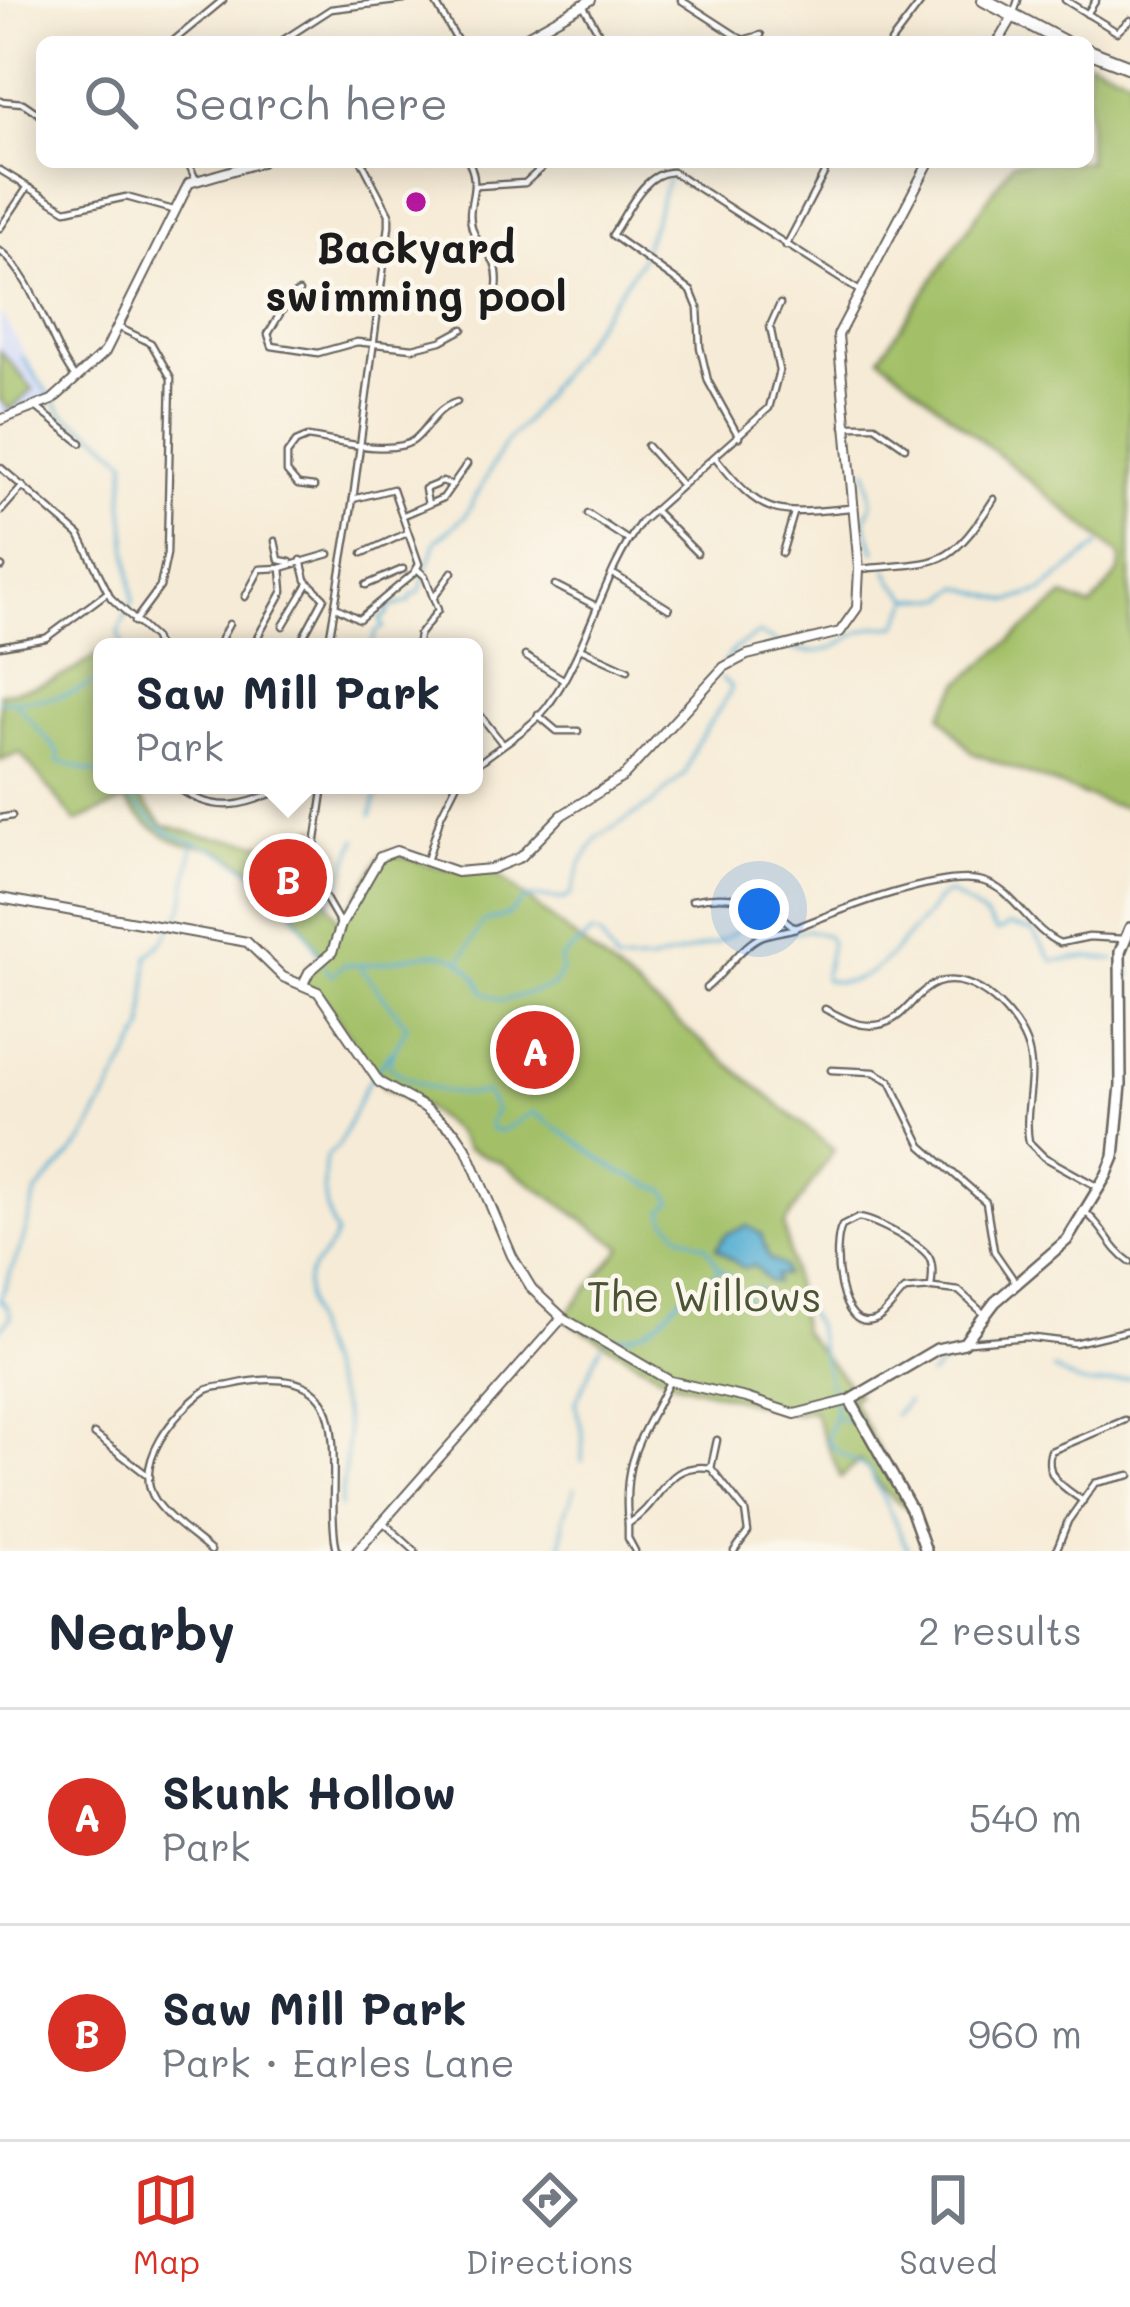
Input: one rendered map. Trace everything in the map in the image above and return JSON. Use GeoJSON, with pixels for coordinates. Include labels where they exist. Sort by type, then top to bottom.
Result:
{"type":"FeatureCollection","features":[{"type":"Feature","properties":{"kind":"main road"},"geometry":{"type":"LineString","coordinates":[[980,0],[1014,9],[1055,36]]}},
{"type":"Feature","properties":{"kind":"main road"},"geometry":{"type":"LineString","coordinates":[[1014,9],[1047,36]]}},
{"type":"Feature","properties":{"kind":"main road"},"geometry":{"type":"LineString","coordinates":[[1094,55],[1130,70]]}},
{"type":"Feature","properties":{"kind":"main road"},"geometry":{"type":"LineString","coordinates":[[926,1551],[911,1509],[840,1403],[937,1349],[964,1343],[984,1314],[1067,1240],[1085,1212],[1114,1157],[1124,1019],[1120,952],[1130,928]]}},
{"type":"Feature","properties":{"kind":"street"},"geometry":{"type":"LineString","coordinates":[[179,36],[224,0]]}},
{"type":"Feature","properties":{"kind":"street"},"geometry":{"type":"LineString","coordinates":[[289,36],[331,9],[404,0]]}},
{"type":"Feature","properties":{"kind":"street"},"geometry":{"type":"LineString","coordinates":[[434,0],[455,36]]}},
{"type":"Feature","properties":{"kind":"street"},"geometry":{"type":"LineString","coordinates":[[681,0],[737,36]]}},
{"type":"Feature","properties":{"kind":"street"},"geometry":{"type":"LineString","coordinates":[[896,36],[923,0]]}},
{"type":"Feature","properties":{"kind":"street"},"geometry":{"type":"LineString","coordinates":[[1065,0],[1118,32],[1130,20]]}},
{"type":"Feature","properties":{"kind":"street"},"geometry":{"type":"LineString","coordinates":[[1087,14],[1096,0]]}},
{"type":"Feature","properties":{"kind":"street"},"geometry":{"type":"LineString","coordinates":[[527,36],[587,2],[601,36]]}},
{"type":"Feature","properties":{"kind":"street"},"geometry":{"type":"LineString","coordinates":[[1001,36],[1014,9]]}},
{"type":"Feature","properties":{"kind":"street"},"geometry":{"type":"LineString","coordinates":[[0,101],[23,103],[36,112]]}},
{"type":"Feature","properties":{"kind":"street"},"geometry":{"type":"LineString","coordinates":[[191,168],[195,178]]}},
{"type":"Feature","properties":{"kind":"street"},"geometry":{"type":"LineString","coordinates":[[0,420],[52,400],[104,352],[120,328],[184,188],[195,178],[236,168]]}},
{"type":"Feature","properties":{"kind":"street"},"geometry":{"type":"LineString","coordinates":[[330,638],[353,500],[389,214],[365,168]]}},
{"type":"Feature","properties":{"kind":"street"},"geometry":{"type":"LineString","coordinates":[[471,168],[477,186],[470,211],[472,226],[496,264],[497,288]]}},
{"type":"Feature","properties":{"kind":"street"},"geometry":{"type":"LineString","coordinates":[[477,186],[525,183],[541,168]]}},
{"type":"Feature","properties":{"kind":"street"},"geometry":{"type":"LineString","coordinates":[[786,246],[827,168]]}},
{"type":"Feature","properties":{"kind":"street"},"geometry":{"type":"LineString","coordinates":[[303,985],[313,968],[332,952],[341,925],[380,857],[396,851],[457,872],[491,869],[521,857],[562,815],[623,777],[724,667],[747,655],[840,632],[857,608],[859,569],[838,335],[926,168]]}},
{"type":"Feature","properties":{"kind":"street"},"geometry":{"type":"LineString","coordinates":[[0,170],[65,210],[127,197],[173,210]]}},
{"type":"Feature","properties":{"kind":"street"},"geometry":{"type":"LineString","coordinates":[[739,437],[708,381],[692,291],[612,235],[650,179],[662,171],[674,172],[859,290]]}},
{"type":"Feature","properties":{"kind":"street"},"geometry":{"type":"LineString","coordinates":[[0,228],[27,188]]}},
{"type":"Feature","properties":{"kind":"street"},"geometry":{"type":"LineString","coordinates":[[0,251],[15,265],[76,379]]}},
{"type":"Feature","properties":{"kind":"street"},"geometry":{"type":"LineString","coordinates":[[299,292],[290,297],[268,334],[272,346],[317,353],[357,342],[419,347],[463,329]]}},
{"type":"Feature","properties":{"kind":"street"},"geometry":{"type":"LineString","coordinates":[[483,758],[538,716],[563,679],[628,540],[681,484],[765,413],[776,393],[778,364],[770,326],[780,304]]}},
{"type":"Feature","properties":{"kind":"street"},"geometry":{"type":"LineString","coordinates":[[120,328],[151,343],[171,378],[167,554],[162,582],[134,622]]}},
{"type":"Feature","properties":{"kind":"street"},"geometry":{"type":"LineString","coordinates":[[314,487],[298,485],[287,472],[287,454],[296,442],[308,437],[384,448],[405,444],[414,440],[438,410],[457,402]]}},
{"type":"Feature","properties":{"kind":"street"},"geometry":{"type":"LineString","coordinates":[[37,408],[81,443]]}},
{"type":"Feature","properties":{"kind":"street"},"geometry":{"type":"LineString","coordinates":[[844,426],[875,426],[905,447]]}},
{"type":"Feature","properties":{"kind":"street"},"geometry":{"type":"LineString","coordinates":[[647,446],[681,484]]}},
{"type":"Feature","properties":{"kind":"street"},"geometry":{"type":"LineString","coordinates":[[716,458],[754,501],[794,513],[851,508]]}},
{"type":"Feature","properties":{"kind":"street"},"geometry":{"type":"LineString","coordinates":[[404,514],[445,496],[467,464]]}},
{"type":"Feature","properties":{"kind":"street"},"geometry":{"type":"LineString","coordinates":[[0,466],[80,536],[108,592],[154,638]]}},
{"type":"Feature","properties":{"kind":"street"},"geometry":{"type":"LineString","coordinates":[[428,504],[424,489],[442,482],[452,485]]}},
{"type":"Feature","properties":{"kind":"street"},"geometry":{"type":"LineString","coordinates":[[0,512],[22,486]]}},
{"type":"Feature","properties":{"kind":"street"},"geometry":{"type":"LineString","coordinates":[[336,607],[359,619],[417,568],[404,514],[392,488],[353,500]]}},
{"type":"Feature","properties":{"kind":"street"},"geometry":{"type":"LineString","coordinates":[[368,497],[372,506]]}},
{"type":"Feature","properties":{"kind":"street"},"geometry":{"type":"LineString","coordinates":[[859,569],[943,559],[963,544],[994,499]]}},
{"type":"Feature","properties":{"kind":"street"},"geometry":{"type":"LineString","coordinates":[[655,510],[697,553]]}},
{"type":"Feature","properties":{"kind":"street"},"geometry":{"type":"LineString","coordinates":[[782,553],[794,513]]}},
{"type":"Feature","properties":{"kind":"street"},"geometry":{"type":"LineString","coordinates":[[588,514],[628,540]]}},
{"type":"Feature","properties":{"kind":"street"},"geometry":{"type":"LineString","coordinates":[[363,553],[407,533]]}},
{"type":"Feature","properties":{"kind":"street"},"geometry":{"type":"LineString","coordinates":[[275,541],[279,560],[292,562]]}},
{"type":"Feature","properties":{"kind":"street"},"geometry":{"type":"LineString","coordinates":[[245,597],[260,569],[329,554]]}},
{"type":"Feature","properties":{"kind":"street"},"geometry":{"type":"LineString","coordinates":[[301,560],[308,584],[324,595],[303,638]]}},
{"type":"Feature","properties":{"kind":"street"},"geometry":{"type":"LineString","coordinates":[[257,638],[283,591],[281,568]]}},
{"type":"Feature","properties":{"kind":"street"},"geometry":{"type":"LineString","coordinates":[[417,568],[424,574],[437,612],[420,638]]}},
{"type":"Feature","properties":{"kind":"street"},"geometry":{"type":"LineString","coordinates":[[366,585],[404,569]]}},
{"type":"Feature","properties":{"kind":"street"},"geometry":{"type":"LineString","coordinates":[[434,597],[452,572]]}},
{"type":"Feature","properties":{"kind":"street"},"geometry":{"type":"LineString","coordinates":[[614,574],[669,609]]}},
{"type":"Feature","properties":{"kind":"street"},"geometry":{"type":"LineString","coordinates":[[385,577],[391,591]]}},
{"type":"Feature","properties":{"kind":"street"},"geometry":{"type":"LineString","coordinates":[[283,626],[308,584]]}},
{"type":"Feature","properties":{"kind":"street"},"geometry":{"type":"LineString","coordinates":[[555,585],[598,607]]}},
{"type":"Feature","properties":{"kind":"street"},"geometry":{"type":"LineString","coordinates":[[0,646],[46,638],[108,592]]}},
{"type":"Feature","properties":{"kind":"street"},"geometry":{"type":"LineString","coordinates":[[315,617],[332,626]]}},
{"type":"Feature","properties":{"kind":"street"},"geometry":{"type":"LineString","coordinates":[[222,638],[229,624]]}},
{"type":"Feature","properties":{"kind":"street"},"geometry":{"type":"LineString","coordinates":[[580,648],[628,670]]}},
{"type":"Feature","properties":{"kind":"street"},"geometry":{"type":"LineString","coordinates":[[525,656],[563,679]]}},
{"type":"Feature","properties":{"kind":"street"},"geometry":{"type":"LineString","coordinates":[[538,716],[556,731],[578,731]]}},
{"type":"Feature","properties":{"kind":"street"},"geometry":{"type":"LineString","coordinates":[[483,719],[502,742]]}},
{"type":"Feature","properties":{"kind":"street"},"geometry":{"type":"LineString","coordinates":[[189,794],[208,805],[230,808],[270,794]]}},
{"type":"Feature","properties":{"kind":"street"},"geometry":{"type":"LineString","coordinates":[[323,794],[311,874],[341,925]]}},
{"type":"Feature","properties":{"kind":"street"},"geometry":{"type":"LineString","coordinates":[[427,861],[452,794]]}},
{"type":"Feature","properties":{"kind":"street"},"geometry":{"type":"LineString","coordinates":[[0,818],[12,816]]}},
{"type":"Feature","properties":{"kind":"street"},"geometry":{"type":"LineString","coordinates":[[706,988],[759,938],[855,904],[942,881],[978,879],[1006,895],[1054,941],[1124,939]]}},
{"type":"Feature","properties":{"kind":"street"},"geometry":{"type":"LineString","coordinates":[[692,900],[712,896],[744,899],[779,914],[793,929]]}},
{"type":"Feature","properties":{"kind":"street"},"geometry":{"type":"LineString","coordinates":[[0,898],[237,939],[251,946],[283,977],[323,997],[379,1082],[424,1107],[459,1137],[512,1256],[532,1289],[562,1318],[670,1381],[795,1414],[840,1403]]}},
{"type":"Feature","properties":{"kind":"street"},"geometry":{"type":"LineString","coordinates":[[825,1009],[852,1022],[876,1025],[900,1016],[938,983],[956,982],[986,993],[1027,1043],[1029,1142],[1043,1157],[1099,1187]]}},
{"type":"Feature","properties":{"kind":"street"},"geometry":{"type":"LineString","coordinates":[[831,1070],[874,1072],[893,1084],[922,1146],[986,1202],[994,1251],[1016,1283]]}},
{"type":"Feature","properties":{"kind":"street"},"geometry":{"type":"LineString","coordinates":[[1085,1212],[1130,1262]]}},
{"type":"Feature","properties":{"kind":"street"},"geometry":{"type":"LineString","coordinates":[[932,1288],[930,1259],[919,1248],[869,1219],[856,1218],[841,1228],[836,1241],[845,1304],[854,1317],[879,1318],[903,1291],[932,1288],[957,1290],[984,1314]]}},
{"type":"Feature","properties":{"kind":"street"},"geometry":{"type":"LineString","coordinates":[[358,1551],[562,1318]]}},
{"type":"Feature","properties":{"kind":"street"},"geometry":{"type":"LineString","coordinates":[[964,1343],[1026,1337],[1075,1343],[1130,1330]]}},
{"type":"Feature","properties":{"kind":"street"},"geometry":{"type":"LineString","coordinates":[[211,1551],[157,1502],[150,1478],[154,1454],[165,1434],[208,1388],[247,1380],[300,1383],[321,1399],[332,1424],[331,1492],[338,1551]]}},
{"type":"Feature","properties":{"kind":"street"},"geometry":{"type":"LineString","coordinates":[[635,1551],[628,1538],[628,1463],[670,1381]]}},
{"type":"Feature","properties":{"kind":"street"},"geometry":{"type":"LineString","coordinates":[[1083,1501],[1053,1479],[1051,1451],[1125,1420]]}},
{"type":"Feature","properties":{"kind":"street"},"geometry":{"type":"LineString","coordinates":[[94,1434],[150,1478]]}},
{"type":"Feature","properties":{"kind":"street"},"geometry":{"type":"LineString","coordinates":[[711,1468],[717,1440]]}},
{"type":"Feature","properties":{"kind":"street"},"geometry":{"type":"LineString","coordinates":[[628,1524],[647,1513],[669,1479],[684,1468],[711,1468],[748,1521],[745,1542],[734,1551]]}},
{"type":"Feature","properties":{"kind":"street"},"geometry":{"type":"LineString","coordinates":[[1056,1551],[1068,1521],[1095,1483],[1130,1474]]}},
{"type":"Feature","properties":{"kind":"street"},"geometry":{"type":"LineString","coordinates":[[383,1522],[416,1551]]}},
{"type":"Feature","properties":{"kind":"shaded area"},"geometry":{"type":"Polygon","coordinates":[[[0,312],[52,400],[0,420],[0,312]]]}},
{"type":"Feature","properties":{"kind":"green space"},"geometry":{"type":"Polygon","coordinates":[[[1094,62],[1130,77],[1130,808],[972,753],[941,715],[961,682],[1064,596],[1091,607],[1119,572],[1121,556],[880,357],[1009,168],[1094,168],[1094,62]]]}},
{"type":"Feature","properties":{"kind":"green space"},"geometry":{"type":"Polygon","coordinates":[[[0,351],[33,389],[10,410],[0,400],[0,351]]]}},
{"type":"Feature","properties":{"kind":"green space","name":"The Willows"},"geometry":{"type":"Polygon","coordinates":[[[93,657],[93,794],[137,794],[163,825],[201,835],[266,844],[317,828],[311,874],[341,924],[380,857],[388,852],[444,869],[491,869],[834,1150],[784,1225],[802,1331],[858,1395],[851,1399],[911,1509],[885,1492],[859,1461],[841,1478],[813,1411],[795,1414],[670,1381],[563,1318],[622,1247],[500,1162],[466,1148],[455,1132],[424,1107],[384,1087],[323,997],[303,984],[307,968],[321,958],[302,925],[262,879],[213,848],[168,837],[125,801],[76,822],[20,753],[0,761],[0,693],[54,680],[93,657]]]}},
{"type":"Feature","properties":{"kind":"water"},"geometry":{"type":"Polygon","coordinates":[[[747,1226],[761,1234],[769,1259],[783,1266],[785,1275],[775,1275],[775,1283],[755,1266],[743,1268],[716,1248],[726,1234],[747,1226]]]}},
{"type":"Feature","properties":{"kind":"waterway"},"geometry":{"type":"LineString","coordinates":[[374,638],[384,627],[380,620],[389,613],[386,608],[409,602],[419,593],[436,541],[465,516],[505,443],[639,263],[672,168]]}},
{"type":"Feature","properties":{"kind":"waterway"},"geometry":{"type":"LineString","coordinates":[[22,357],[63,414],[126,460],[123,503],[133,600],[118,632],[120,638]]}},
{"type":"Feature","properties":{"kind":"waterway"},"geometry":{"type":"LineString","coordinates":[[867,469],[872,503],[865,521],[875,552]]}},
{"type":"Feature","properties":{"kind":"waterway"},"geometry":{"type":"LineString","coordinates":[[912,599],[946,598],[960,587],[1010,601],[1042,591],[1099,545]]}},
{"type":"Feature","properties":{"kind":"waterway"},"geometry":{"type":"LineString","coordinates":[[887,570],[911,599]]}},
{"type":"Feature","properties":{"kind":"waterway"},"geometry":{"type":"LineString","coordinates":[[792,649],[822,651],[866,630],[897,626],[910,601]]}},
{"type":"Feature","properties":{"kind":"waterway"},"geometry":{"type":"LineString","coordinates":[[723,664],[735,648],[759,634],[778,643]]}},
{"type":"Feature","properties":{"kind":"waterway"},"geometry":{"type":"LineString","coordinates":[[461,960],[483,922],[508,915],[524,900],[571,895],[581,863],[598,837],[653,803],[686,772],[695,746],[732,687],[721,678]]}},
{"type":"Feature","properties":{"kind":"waterway"},"geometry":{"type":"LineString","coordinates":[[0,701],[63,695],[93,683]]}},
{"type":"Feature","properties":{"kind":"waterway"},"geometry":{"type":"LineString","coordinates":[[14,701],[59,753],[58,761],[93,772]]}},
{"type":"Feature","properties":{"kind":"waterway"},"geometry":{"type":"LineString","coordinates":[[125,794],[165,830],[218,851],[265,882],[290,909],[320,957]]}},
{"type":"Feature","properties":{"kind":"waterway"},"geometry":{"type":"LineString","coordinates":[[371,815],[377,794]]}},
{"type":"Feature","properties":{"kind":"waterway"},"geometry":{"type":"LineString","coordinates":[[283,895],[311,894],[327,901],[336,892],[357,839]]}},
{"type":"Feature","properties":{"kind":"waterway"},"geometry":{"type":"LineString","coordinates":[[0,1299],[36,1193],[83,1141],[144,1029],[148,956],[165,939],[183,908],[193,846]]}},
{"type":"Feature","properties":{"kind":"waterway"},"geometry":{"type":"LineString","coordinates":[[324,966],[332,976],[344,964],[440,954],[471,970],[484,992],[502,1001],[553,986],[561,972],[561,958],[592,933],[601,937],[616,963],[650,962],[716,943],[740,929],[781,925],[794,932],[828,936],[831,943],[824,979],[840,982],[854,980],[880,965],[936,901],[949,893],[984,915],[997,932],[1010,925],[1032,931],[1053,961],[1114,960]]}},
{"type":"Feature","properties":{"kind":"waterway"},"geometry":{"type":"LineString","coordinates":[[1123,961],[1130,975]]}},
{"type":"Feature","properties":{"kind":"waterway"},"geometry":{"type":"LineString","coordinates":[[361,968],[407,1026],[390,1067],[436,1089],[486,1092],[496,1110],[489,1124],[492,1130],[500,1132],[533,1112],[620,1172],[666,1191],[672,1202],[663,1210],[667,1220],[682,1236],[706,1246],[719,1268],[733,1278],[740,1302],[746,1300],[747,1291],[757,1288],[763,1292],[766,1310],[779,1300],[800,1301],[815,1325],[836,1408],[827,1441],[869,1469],[909,1551]]}},
{"type":"Feature","properties":{"kind":"waterway"},"geometry":{"type":"LineString","coordinates":[[340,1507],[346,1425],[308,1310],[307,1280],[336,1234],[325,1197],[326,1157],[339,1145],[366,1085],[391,1051]]}},
{"type":"Feature","properties":{"kind":"waterway"},"geometry":{"type":"LineString","coordinates":[[606,1338],[649,1328],[680,1297],[690,1297],[690,1289],[698,1291],[718,1270]]}},
{"type":"Feature","properties":{"kind":"waterway"},"geometry":{"type":"LineString","coordinates":[[0,1300],[11,1316],[0,1330]]}},
{"type":"Feature","properties":{"kind":"waterway"},"geometry":{"type":"LineString","coordinates":[[582,1461],[583,1433],[575,1404],[601,1346]]}},
{"type":"Feature","properties":{"kind":"waterway"},"geometry":{"type":"LineString","coordinates":[[930,1376],[945,1362],[992,1356]]}},
{"type":"Feature","properties":{"kind":"waterway"},"geometry":{"type":"LineString","coordinates":[[1053,1369],[1090,1384],[1130,1378]]}},
{"type":"Feature","properties":{"kind":"waterway"},"geometry":{"type":"LineString","coordinates":[[894,1415],[908,1401]]}},
{"type":"Feature","properties":{"kind":"waterway"},"geometry":{"type":"LineString","coordinates":[[834,1418],[858,1421]]}},
{"type":"Feature","properties":{"kind":"waterway"},"geometry":{"type":"LineString","coordinates":[[561,1551],[564,1517],[575,1488]]}},
{"type":"Feature","properties":{"kind":"place","name":"Backyard swimming pool"},"geometry":{"type":"Point","coordinates":[416,202]}},
{"type":"Feature","properties":{"kind":"place","name":"Saw Mill Park"},"geometry":{"type":"Point","coordinates":[288,878]}},
{"type":"Feature","properties":{"kind":"place","name":"Skunk Hollow"},"geometry":{"type":"Point","coordinates":[535,1050]}}]}
